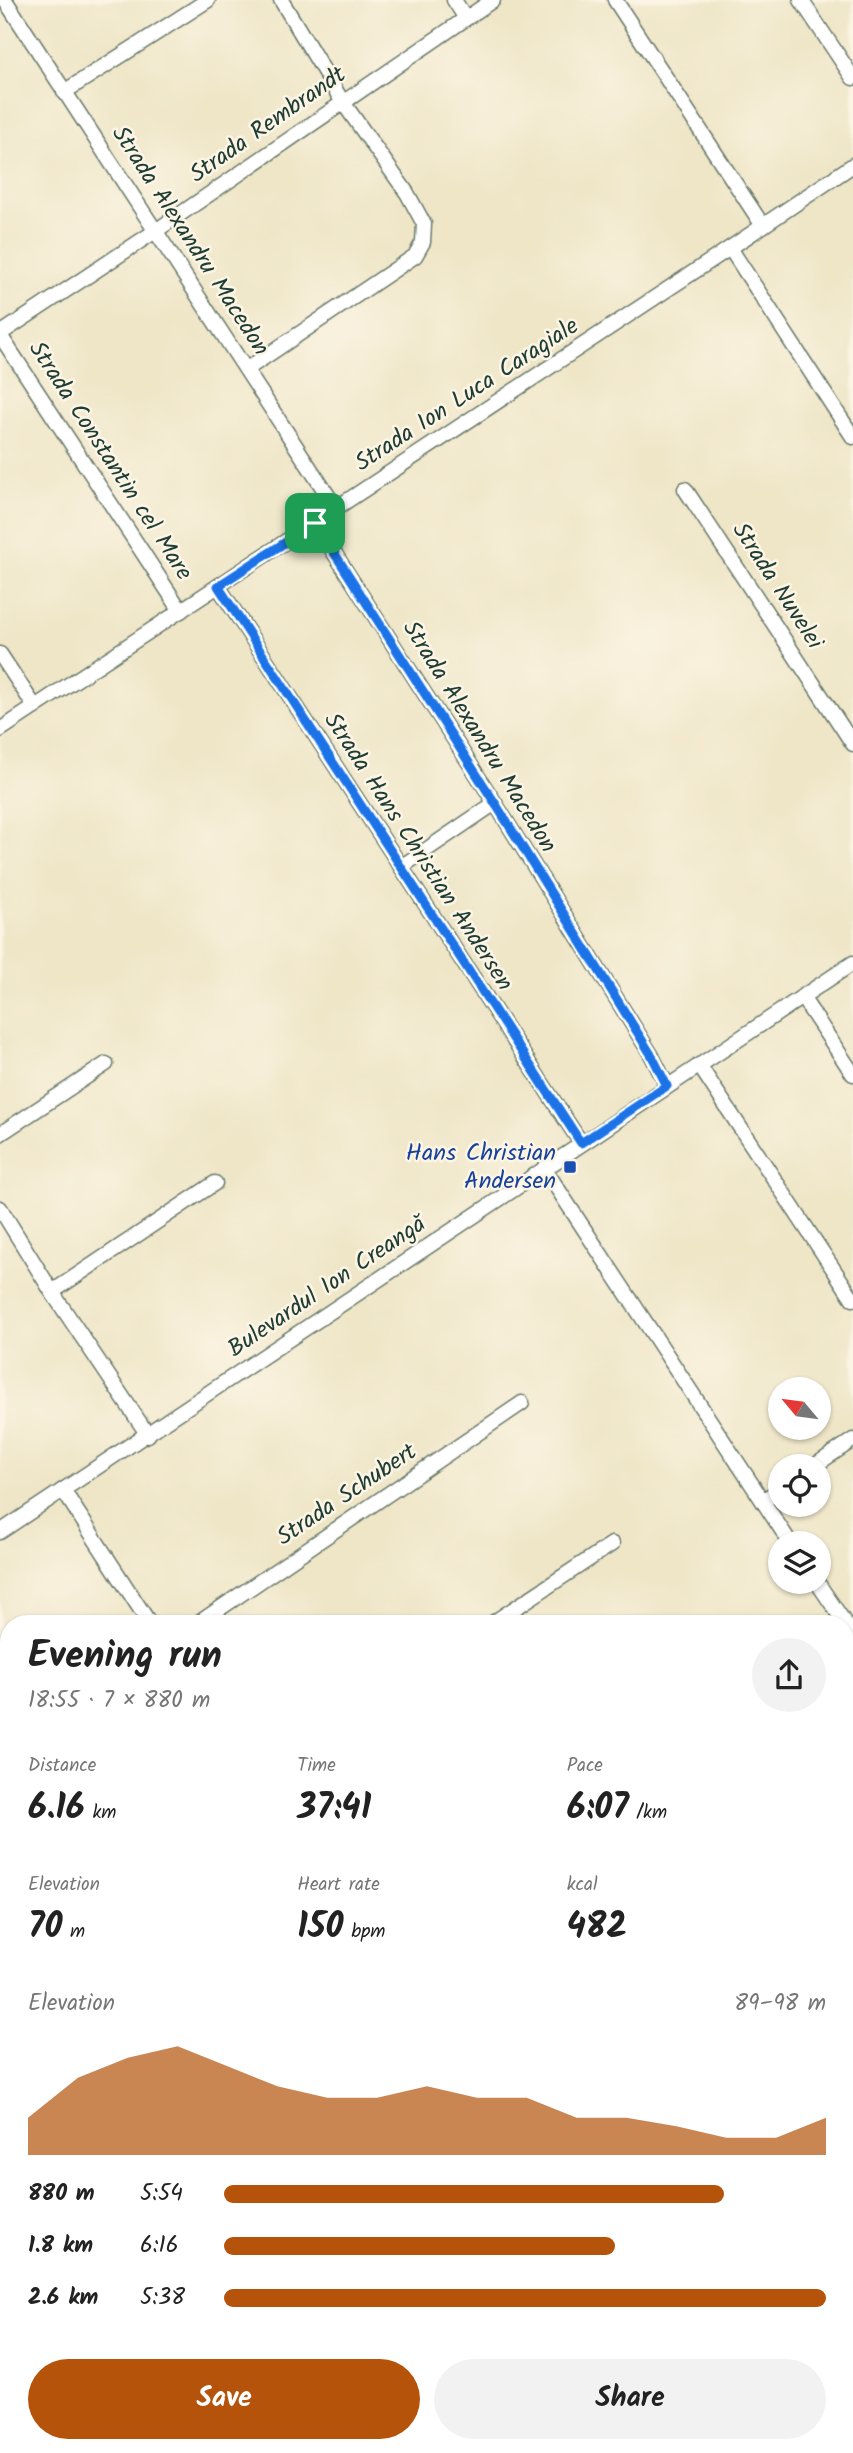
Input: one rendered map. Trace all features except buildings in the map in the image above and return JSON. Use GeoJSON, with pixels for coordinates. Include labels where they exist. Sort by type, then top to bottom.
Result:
{"type":"FeatureCollection","features":[{"type":"Feature","properties":{"kind":"street","name":"Strada Alexandru Macedon"},"geometry":{"type":"LineString","coordinates":[[5,0],[336,508]]}},
{"type":"Feature","properties":{"kind":"street"},"geometry":{"type":"LineString","coordinates":[[64,92],[208,0]]}},
{"type":"Feature","properties":{"kind":"street"},"geometry":{"type":"LineString","coordinates":[[247,369],[415,256],[423,242],[424,224],[407,193],[342,101],[281,0]]}},
{"type":"Feature","properties":{"kind":"street"},"geometry":{"type":"LineString","coordinates":[[454,0],[465,17]]}},
{"type":"Feature","properties":{"kind":"street","name":"Strada Rembrandt"},"geometry":{"type":"LineString","coordinates":[[0,334],[157,230],[492,0]]}},
{"type":"Feature","properties":{"kind":"street"},"geometry":{"type":"LineString","coordinates":[[615,0],[763,226]]}},
{"type":"Feature","properties":{"kind":"street"},"geometry":{"type":"LineString","coordinates":[[801,0],[853,78]]}},
{"type":"Feature","properties":{"kind":"street","name":"Strada Ion Luca Caragiale"},"geometry":{"type":"LineString","coordinates":[[0,730],[853,165]]}},
{"type":"Feature","properties":{"kind":"street"},"geometry":{"type":"LineString","coordinates":[[730,248],[853,437]]}},
{"type":"Feature","properties":{"kind":"street","name":"Strada Constantin cel Mare"},"geometry":{"type":"LineString","coordinates":[[0,334],[181,611]]}},
{"type":"Feature","properties":{"kind":"street","name":"Strada Nuvelei"},"geometry":{"type":"LineString","coordinates":[[685,489],[853,744]]}},
{"type":"Feature","properties":{"kind":"street","name":"Strada Alexandru Macedon"},"geometry":{"type":"LineString","coordinates":[[315,523],[495,803],[652,1056],[667,1086]]}},
{"type":"Feature","properties":{"kind":"street","name":"Strada Hans Christian Andersen"},"geometry":{"type":"LineString","coordinates":[[218,586],[581,1143]]}},
{"type":"Feature","properties":{"kind":"street"},"geometry":{"type":"LineString","coordinates":[[0,654],[35,707]]}},
{"type":"Feature","properties":{"kind":"street"},"geometry":{"type":"LineString","coordinates":[[401,867],[495,803]]}},
{"type":"Feature","properties":{"kind":"street","name":"Bulevardul Ion Creangă"},"geometry":{"type":"LineString","coordinates":[[0,1532],[853,963]]}},
{"type":"Feature","properties":{"kind":"street"},"geometry":{"type":"LineString","coordinates":[[802,997],[853,1074]]}},
{"type":"Feature","properties":{"kind":"street"},"geometry":{"type":"LineString","coordinates":[[0,1134],[106,1064]]}},
{"type":"Feature","properties":{"kind":"street"},"geometry":{"type":"LineString","coordinates":[[699,1065],[853,1299]]}},
{"type":"Feature","properties":{"kind":"street"},"geometry":{"type":"LineString","coordinates":[[544,1168],[783,1531]]}},
{"type":"Feature","properties":{"kind":"street"},"geometry":{"type":"LineString","coordinates":[[52,1292],[215,1183]]}},
{"type":"Feature","properties":{"kind":"street"},"geometry":{"type":"LineString","coordinates":[[0,1208],[52,1292],[148,1434]]}},
{"type":"Feature","properties":{"kind":"street","name":"Strada Schubert"},"geometry":{"type":"LineString","coordinates":[[210,1615],[522,1403]]}},
{"type":"Feature","properties":{"kind":"street"},"geometry":{"type":"LineString","coordinates":[[831,1455],[853,1440]]}},
{"type":"Feature","properties":{"kind":"street"},"geometry":{"type":"LineString","coordinates":[[63,1490],[144,1615]]}},
{"type":"Feature","properties":{"kind":"street"},"geometry":{"type":"LineString","coordinates":[[763,1501],[768,1497]]}},
{"type":"Feature","properties":{"kind":"street"},"geometry":{"type":"LineString","coordinates":[[505,1615],[612,1544]]}},
{"type":"Feature","properties":{"kind":"street"},"geometry":{"type":"LineString","coordinates":[[825,1594],[839,1615]]}},
{"type":"Feature","properties":{"kind":"place","name":"Hans Christian Andersen"},"geometry":{"type":"Point","coordinates":[570,1167]}},
{"type":"Feature","properties":{"kind":"route"},"geometry":{"type":"LineString","coordinates":[[315,523],[495,803],[652,1056],[667,1086],[581,1143],[218,586],[315,523]]}}]}
